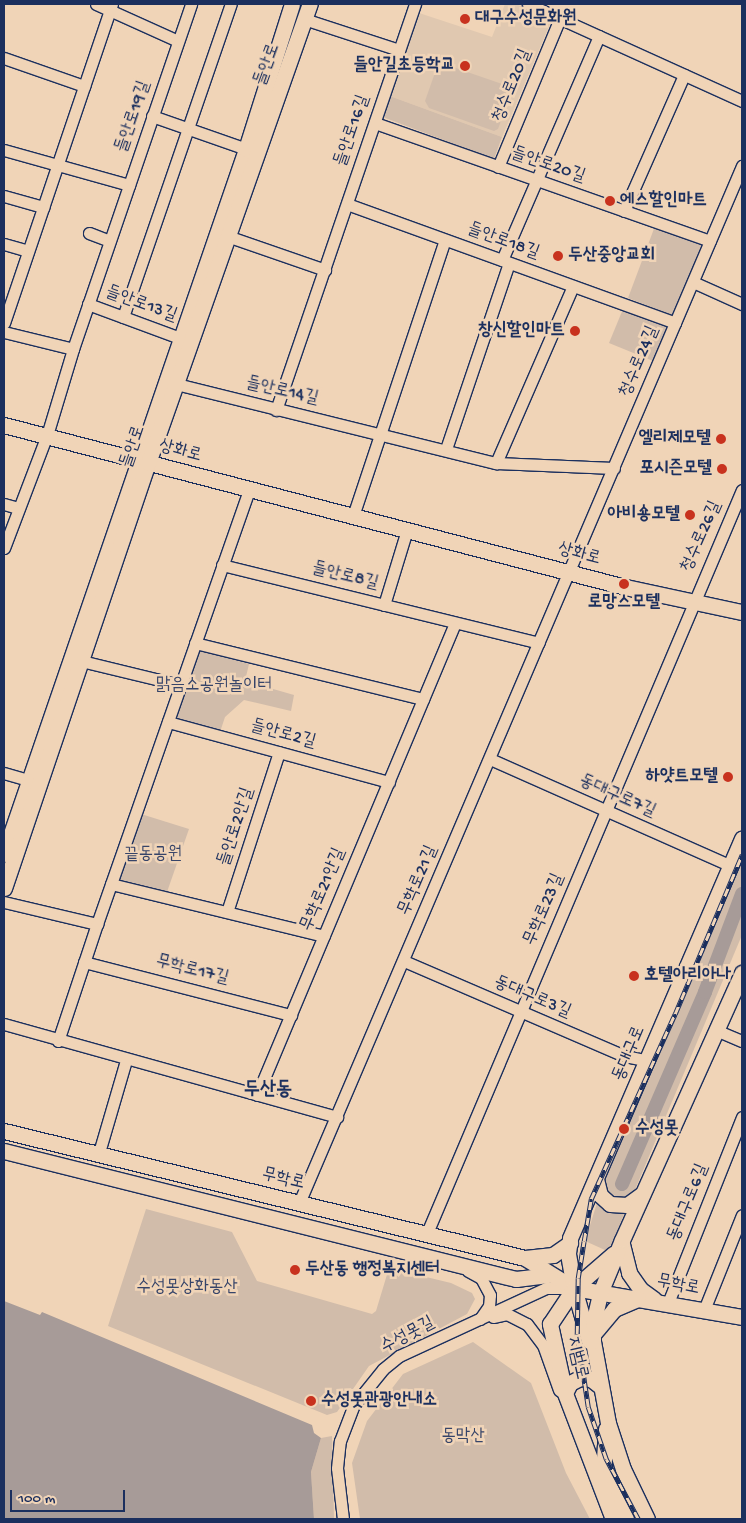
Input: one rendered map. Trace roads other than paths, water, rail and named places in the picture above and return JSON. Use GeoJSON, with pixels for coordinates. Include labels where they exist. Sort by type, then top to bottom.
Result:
{"type":"FeatureCollection","features":[{"type":"Feature","properties":{"kind":"main road","name":"들안로"},"geometry":{"type":"LineString","coordinates":[[4,888],[81,661],[180,338],[246,150],[292,4]]}},
{"type":"Feature","properties":{"kind":"main road","name":"들안로"},"geometry":{"type":"LineString","coordinates":[[4,854],[143,462],[176,384],[310,4]]}},
{"type":"Feature","properties":{"kind":"main road","name":"상화로"},"geometry":{"type":"LineString","coordinates":[[4,424],[143,462],[569,572],[695,599],[742,612]]}},
{"type":"Feature","properties":{"kind":"main road","name":"동대구로"},"geometry":{"type":"LineString","coordinates":[[574,1288],[570,1242],[742,838]]}},
{"type":"Feature","properties":{"kind":"main road"},"geometry":{"type":"LineString","coordinates":[[574,1288],[609,1260],[622,1240],[742,973]]}},
{"type":"Feature","properties":{"kind":"main road","name":"무학로"},"geometry":{"type":"LineString","coordinates":[[4,1131],[98,1156],[427,1233],[525,1258],[574,1288],[656,1300],[742,1317]]}},
{"type":"Feature","properties":{"kind":"main road"},"geometry":{"type":"LineString","coordinates":[[4,1151],[455,1262],[516,1279],[550,1275]]}},
{"type":"Feature","properties":{"kind":"main road"},"geometry":{"type":"LineString","coordinates":[[596,1179],[600,1195],[613,1205],[630,1204],[643,1192]]}},
{"type":"Feature","properties":{"kind":"main road"},"geometry":{"type":"LineString","coordinates":[[622,1240],[629,1273],[640,1289],[656,1300]]}},
{"type":"Feature","properties":{"kind":"main road","name":"지범로"},"geometry":{"type":"LineString","coordinates":[[622,1240],[600,1293],[593,1341],[607,1418],[623,1470],[647,1519]]}},
{"type":"Feature","properties":{"kind":"main road"},"geometry":{"type":"LineString","coordinates":[[525,1258],[552,1255],[570,1242]]}},
{"type":"Feature","properties":{"kind":"main road","name":"지범로"},"geometry":{"type":"LineString","coordinates":[[574,1288],[598,1370]]}},
{"type":"Feature","properties":{"kind":"main road","name":"지범로"},"geometry":{"type":"LineString","coordinates":[[574,1288],[550,1324],[565,1393],[574,1421],[613,1519]]}},
{"type":"Feature","properties":{"kind":"main road"},"geometry":{"type":"LineString","coordinates":[[593,1341],[600,1323],[614,1309],[656,1300]]}},
{"type":"Feature","properties":{"kind":"main road"},"geometry":{"type":"LineString","coordinates":[[565,1393],[570,1383],[580,1378],[591,1379],[600,1386]]}},
{"type":"Feature","properties":{"kind":"main road"},"geometry":{"type":"LineString","coordinates":[[607,1418],[603,1474],[626,1519]]}},
{"type":"Feature","properties":{"kind":"street"},"geometry":{"type":"LineString","coordinates":[[96,4],[111,7],[178,41]]}},
{"type":"Feature","properties":{"kind":"street","name":"들안로19길"},"geometry":{"type":"LineString","coordinates":[[88,304],[191,4]]}},
{"type":"Feature","properties":{"kind":"street"},"geometry":{"type":"LineString","coordinates":[[123,316],[231,4]]}},
{"type":"Feature","properties":{"kind":"street","name":"들안로16길"},"geometry":{"type":"LineString","coordinates":[[276,410],[415,4]]}},
{"type":"Feature","properties":{"kind":"street"},"geometry":{"type":"LineString","coordinates":[[528,4],[555,12],[599,36],[742,101]]}},
{"type":"Feature","properties":{"kind":"street"},"geometry":{"type":"LineString","coordinates":[[4,323],[111,7]]}},
{"type":"Feature","properties":{"kind":"street","name":"청수로20길"},"geometry":{"type":"LineString","coordinates":[[498,168],[555,12]]}},
{"type":"Feature","properties":{"kind":"street"},"geometry":{"type":"LineString","coordinates":[[304,20],[399,50]]}},
{"type":"Feature","properties":{"kind":"street"},"geometry":{"type":"LineString","coordinates":[[446,449],[505,262],[536,181],[599,36]]}},
{"type":"Feature","properties":{"kind":"street"},"geometry":{"type":"LineString","coordinates":[[4,58],[84,86]]}},
{"type":"Feature","properties":{"kind":"street"},"geometry":{"type":"LineString","coordinates":[[624,211],[684,75]]}},
{"type":"Feature","properties":{"kind":"street"},"geometry":{"type":"LineString","coordinates":[[152,116],[246,150]]}},
{"type":"Feature","properties":{"kind":"street","name":"들안로20길"},"geometry":{"type":"LineString","coordinates":[[375,123],[498,168],[710,241]]}},
{"type":"Feature","properties":{"kind":"street"},"geometry":{"type":"LineString","coordinates":[[4,150],[129,185]]}},
{"type":"Feature","properties":{"kind":"street","name":"청수로24길"},"geometry":{"type":"LineString","coordinates":[[569,572],[742,166]]}},
{"type":"Feature","properties":{"kind":"street"},"geometry":{"type":"LineString","coordinates":[[4,196],[43,207]]}},
{"type":"Feature","properties":{"kind":"street","name":"들안로18길"},"geometry":{"type":"LineString","coordinates":[[347,204],[675,323]]}},
{"type":"Feature","properties":{"kind":"street"},"geometry":{"type":"LineString","coordinates":[[89,233],[110,241]]}},
{"type":"Feature","properties":{"kind":"street"},"geometry":{"type":"LineString","coordinates":[[228,236],[325,270]]}},
{"type":"Feature","properties":{"kind":"street"},"geometry":{"type":"LineString","coordinates":[[353,516],[445,240]]}},
{"type":"Feature","properties":{"kind":"street"},"geometry":{"type":"LineString","coordinates":[[4,244],[28,251]]}},
{"type":"Feature","properties":{"kind":"street"},"geometry":{"type":"LineString","coordinates":[[693,282],[742,304]]}},
{"type":"Feature","properties":{"kind":"street"},"geometry":{"type":"LineString","coordinates":[[496,462],[573,286]]}},
{"type":"Feature","properties":{"kind":"street","name":"들안로13길"},"geometry":{"type":"LineString","coordinates":[[73,349],[88,304],[180,338]]}},
{"type":"Feature","properties":{"kind":"street"},"geometry":{"type":"LineString","coordinates":[[4,332],[73,349],[48,432],[44,435],[4,548]]}},
{"type":"Feature","properties":{"kind":"street","name":"들안로14길"},"geometry":{"type":"LineString","coordinates":[[176,384],[276,410],[496,462],[614,468]]}},
{"type":"Feature","properties":{"kind":"street"},"geometry":{"type":"LineString","coordinates":[[58,1041],[249,489]]}},
{"type":"Feature","properties":{"kind":"street","name":"청수로26길"},"geometry":{"type":"LineString","coordinates":[[695,599],[742,490]]}},
{"type":"Feature","properties":{"kind":"street"},"geometry":{"type":"LineString","coordinates":[[4,504],[18,508]]}},
{"type":"Feature","properties":{"kind":"street"},"geometry":{"type":"LineString","coordinates":[[384,605],[407,530]]}},
{"type":"Feature","properties":{"kind":"street","name":"들안로8길"},"geometry":{"type":"LineString","coordinates":[[222,565],[539,644]]}},
{"type":"Feature","properties":{"kind":"street","name":"무학로21길"},"geometry":{"type":"LineString","coordinates":[[299,1203],[404,962],[569,572]]}},
{"type":"Feature","properties":{"kind":"street","name":"무학로23길"},"geometry":{"type":"LineString","coordinates":[[427,1233],[695,599]]}},
{"type":"Feature","properties":{"kind":"street","name":"무학로21안길"},"geometry":{"type":"LineString","coordinates":[[257,1096],[455,623]]}},
{"type":"Feature","properties":{"kind":"street"},"geometry":{"type":"LineString","coordinates":[[195,643],[423,699]]}},
{"type":"Feature","properties":{"kind":"street"},"geometry":{"type":"LineString","coordinates":[[81,661],[180,686]]}},
{"type":"Feature","properties":{"kind":"street","name":"들안로2길"},"geometry":{"type":"LineString","coordinates":[[168,722],[389,782]]}},
{"type":"Feature","properties":{"kind":"street","name":"들안로2안길"},"geometry":{"type":"LineString","coordinates":[[227,912],[280,752]]}},
{"type":"Feature","properties":{"kind":"street","name":"동대구로7길"},"geometry":{"type":"LineString","coordinates":[[490,759],[731,866]]}},
{"type":"Feature","properties":{"kind":"street"},"geometry":{"type":"LineString","coordinates":[[4,773],[29,780]]}},
{"type":"Feature","properties":{"kind":"street"},"geometry":{"type":"LineString","coordinates":[[111,884],[324,936]]}},
{"type":"Feature","properties":{"kind":"street"},"geometry":{"type":"LineString","coordinates":[[4,902],[97,924]]}},
{"type":"Feature","properties":{"kind":"street","name":"무학로17길"},"geometry":{"type":"LineString","coordinates":[[84,962],[291,1015]]}},
{"type":"Feature","properties":{"kind":"street","name":"동대구로3길"},"geometry":{"type":"LineString","coordinates":[[404,962],[625,1056],[648,1061]]}},
{"type":"Feature","properties":{"kind":"street"},"geometry":{"type":"LineString","coordinates":[[4,1024],[58,1041],[336,1117]]}},
{"type":"Feature","properties":{"kind":"street"},"geometry":{"type":"LineString","coordinates":[[718,1030],[742,1041]]}},
{"type":"Feature","properties":{"kind":"street"},"geometry":{"type":"LineString","coordinates":[[98,1156],[126,1060]]}},
{"type":"Feature","properties":{"kind":"street","name":"동대구로6길"},"geometry":{"type":"LineString","coordinates":[[656,1300],[742,1117]]}},
{"type":"Feature","properties":{"kind":"street"},"geometry":{"type":"LineString","coordinates":[[704,1310],[742,1215]]}},
{"type":"Feature","properties":{"kind":"street"},"geometry":{"type":"LineString","coordinates":[[455,1262],[488,1286],[489,1306],[479,1320]]}},
{"type":"Feature","properties":{"kind":"street","name":"수성못길"},"geometry":{"type":"LineString","coordinates":[[343,1519],[337,1468],[340,1441],[354,1405],[373,1380],[399,1356],[546,1288],[574,1288]]}},
{"type":"Feature","properties":{"kind":"street"},"geometry":{"type":"LineString","coordinates":[[479,1320],[507,1314],[527,1324],[543,1345],[556,1384],[574,1421]]}},
{"type":"Feature","properties":{"kind":"waterway"},"geometry":{"type":"LineString","coordinates":[[622,1184],[705,992],[742,894]]}},
{"type":"Feature","properties":{"kind":"railway"},"geometry":{"type":"LineString","coordinates":[[638,1519],[606,1459],[588,1407],[577,1334],[578,1278],[591,1199],[675,1014],[742,855]]}},
{"type":"Feature","properties":{"kind":"place","name":"대구수성문화원"},"geometry":{"type":"Point","coordinates":[465,19]}},
{"type":"Feature","properties":{"kind":"place","name":"들안길초등학교"},"geometry":{"type":"Point","coordinates":[465,66]}},
{"type":"Feature","properties":{"kind":"place","name":"에스할인마트"},"geometry":{"type":"Point","coordinates":[610,201]}},
{"type":"Feature","properties":{"kind":"place","name":"두산중앙교회"},"geometry":{"type":"Point","coordinates":[558,256]}},
{"type":"Feature","properties":{"kind":"place","name":"창신할인마트"},"geometry":{"type":"Point","coordinates":[575,331]}},
{"type":"Feature","properties":{"kind":"place","name":"엘리제모텔"},"geometry":{"type":"Point","coordinates":[721,439]}},
{"type":"Feature","properties":{"kind":"place","name":"포시즌모텔"},"geometry":{"type":"Point","coordinates":[722,469]}},
{"type":"Feature","properties":{"kind":"place","name":"아비숑모텔"},"geometry":{"type":"Point","coordinates":[690,515]}},
{"type":"Feature","properties":{"kind":"place","name":"로망스모텔"},"geometry":{"type":"Point","coordinates":[624,584]}},
{"type":"Feature","properties":{"kind":"place","name":"하얏트모텔"},"geometry":{"type":"Point","coordinates":[728,777]}},
{"type":"Feature","properties":{"kind":"place","name":"호텔아리아나"},"geometry":{"type":"Point","coordinates":[634,976]}},
{"type":"Feature","properties":{"kind":"place","name":"수성못"},"geometry":{"type":"Point","coordinates":[624,1129]}},
{"type":"Feature","properties":{"kind":"place","name":"두산동 행정복지센터"},"geometry":{"type":"Point","coordinates":[295,1270]}},
{"type":"Feature","properties":{"kind":"place","name":"수성못관광안내소"},"geometry":{"type":"Point","coordinates":[311,1401]}},
{"type":"Feature","properties":{"kind":"district","name":"두산동"},"geometry":{"type":"Point","coordinates":[268,1090]}},
{"type":"Feature","properties":{"kind":"park label","name":"맑음소공원놀이터"},"geometry":{"type":"Point","coordinates":[214,686]}},
{"type":"Feature","properties":{"kind":"park label","name":"끝동공원"},"geometry":{"type":"Point","coordinates":[153,855]}},
{"type":"Feature","properties":{"kind":"park label","name":"수성못상화동산"},"geometry":{"type":"Point","coordinates":[187,1288]}},
{"type":"Feature","properties":{"kind":"park label","name":"동막산"},"geometry":{"type":"Point","coordinates":[463,1437]}}]}
